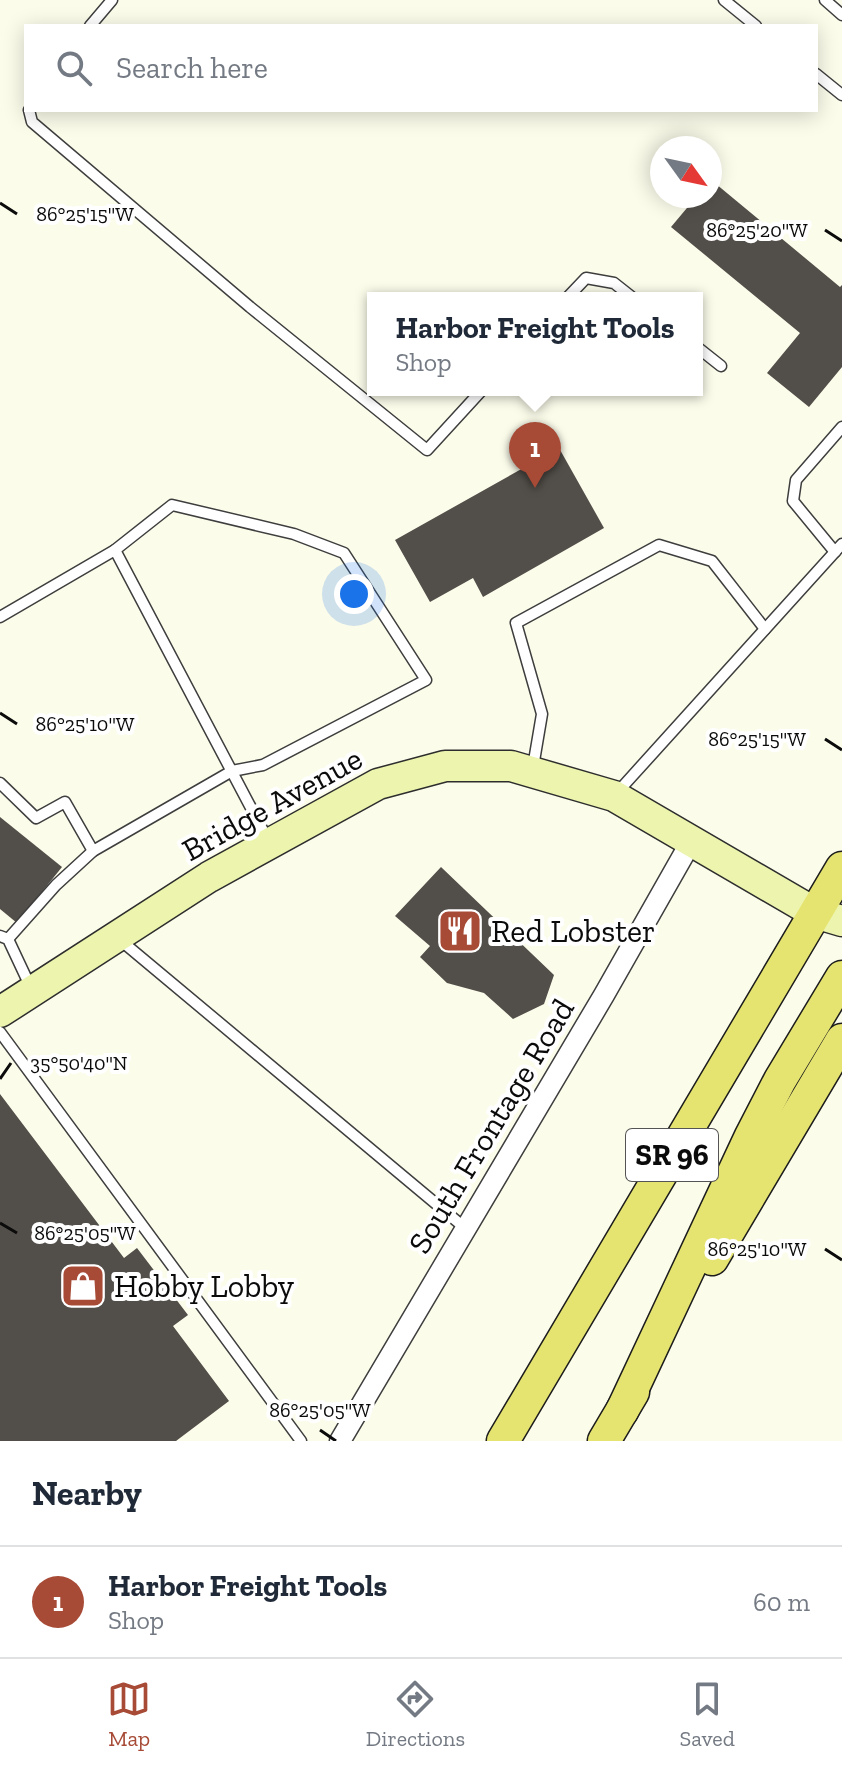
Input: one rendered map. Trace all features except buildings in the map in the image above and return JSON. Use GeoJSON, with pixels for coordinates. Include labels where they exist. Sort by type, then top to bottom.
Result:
{"type":"FeatureCollection","features":[{"type":"Feature","properties":{"kind":"main road","name":"SR 96"},"geometry":{"type":"LineString","coordinates":[[503,1441],[829,917],[842,868]]}},
{"type":"Feature","properties":{"kind":"main road"},"geometry":{"type":"LineString","coordinates":[[622,1411],[751,1136],[780,1080],[842,977]]}},
{"type":"Feature","properties":{"kind":"main road","name":"SR 96"},"geometry":{"type":"LineString","coordinates":[[604,1441],[842,1040]]}},
{"type":"Feature","properties":{"kind":"street","name":"Bridge Avenue"},"geometry":{"type":"LineString","coordinates":[[0,1012],[209,877],[378,784],[445,766],[511,766],[614,796],[829,917],[842,940]]}},
{"type":"Feature","properties":{"kind":"street","name":"South Frontage Road"},"geometry":{"type":"LineString","coordinates":[[340,1441],[604,995],[692,840]]}},
{"type":"Feature","properties":{"kind":"lane"},"geometry":{"type":"LineString","coordinates":[[92,24],[112,0]]}},
{"type":"Feature","properties":{"kind":"lane"},"geometry":{"type":"LineString","coordinates":[[724,0],[754,24]]}},
{"type":"Feature","properties":{"kind":"lane"},"geometry":{"type":"LineString","coordinates":[[825,0],[842,15]]}},
{"type":"Feature","properties":{"kind":"lane"},"geometry":{"type":"LineString","coordinates":[[818,76],[842,95]]}},
{"type":"Feature","properties":{"kind":"lane"},"geometry":{"type":"LineString","coordinates":[[30,112],[32,122],[250,307],[427,450],[476,396]]}},
{"type":"Feature","properties":{"kind":"lane"},"geometry":{"type":"LineString","coordinates":[[573,292],[586,278],[614,283],[625,292]]}},
{"type":"Feature","properties":{"kind":"lane"},"geometry":{"type":"LineString","coordinates":[[703,352],[721,366]]}},
{"type":"Feature","properties":{"kind":"lane"},"geometry":{"type":"LineString","coordinates":[[614,796],[839,548],[793,501],[796,480],[842,427]]}},
{"type":"Feature","properties":{"kind":"lane"},"geometry":{"type":"LineString","coordinates":[[0,617],[115,550],[172,505],[294,534],[344,553],[426,680],[263,765],[232,771],[93,851],[4,937],[32,990]]}},
{"type":"Feature","properties":{"kind":"lane"},"geometry":{"type":"LineString","coordinates":[[532,772],[542,714],[516,623],[659,545],[712,561],[765,629]]}},
{"type":"Feature","properties":{"kind":"lane"},"geometry":{"type":"LineString","coordinates":[[115,550],[270,844]]}},
{"type":"Feature","properties":{"kind":"lane"},"geometry":{"type":"LineString","coordinates":[[0,783],[36,818],[65,802],[93,851]]}},
{"type":"Feature","properties":{"kind":"lane"},"geometry":{"type":"LineString","coordinates":[[117,936],[465,1228]]}},
{"type":"Feature","properties":{"kind":"lane"},"geometry":{"type":"LineString","coordinates":[[0,1032],[301,1441]]}},
{"type":"Feature","properties":{"kind":"place","name":"Harbor Freight Tools"},"geometry":{"type":"Point","coordinates":[535,488]}},
{"type":"Feature","properties":{"kind":"place","name":"Red Lobster"},"geometry":{"type":"Point","coordinates":[460,931]}},
{"type":"Feature","properties":{"kind":"place","name":"Hobby Lobby"},"geometry":{"type":"Point","coordinates":[83,1286]}}]}
